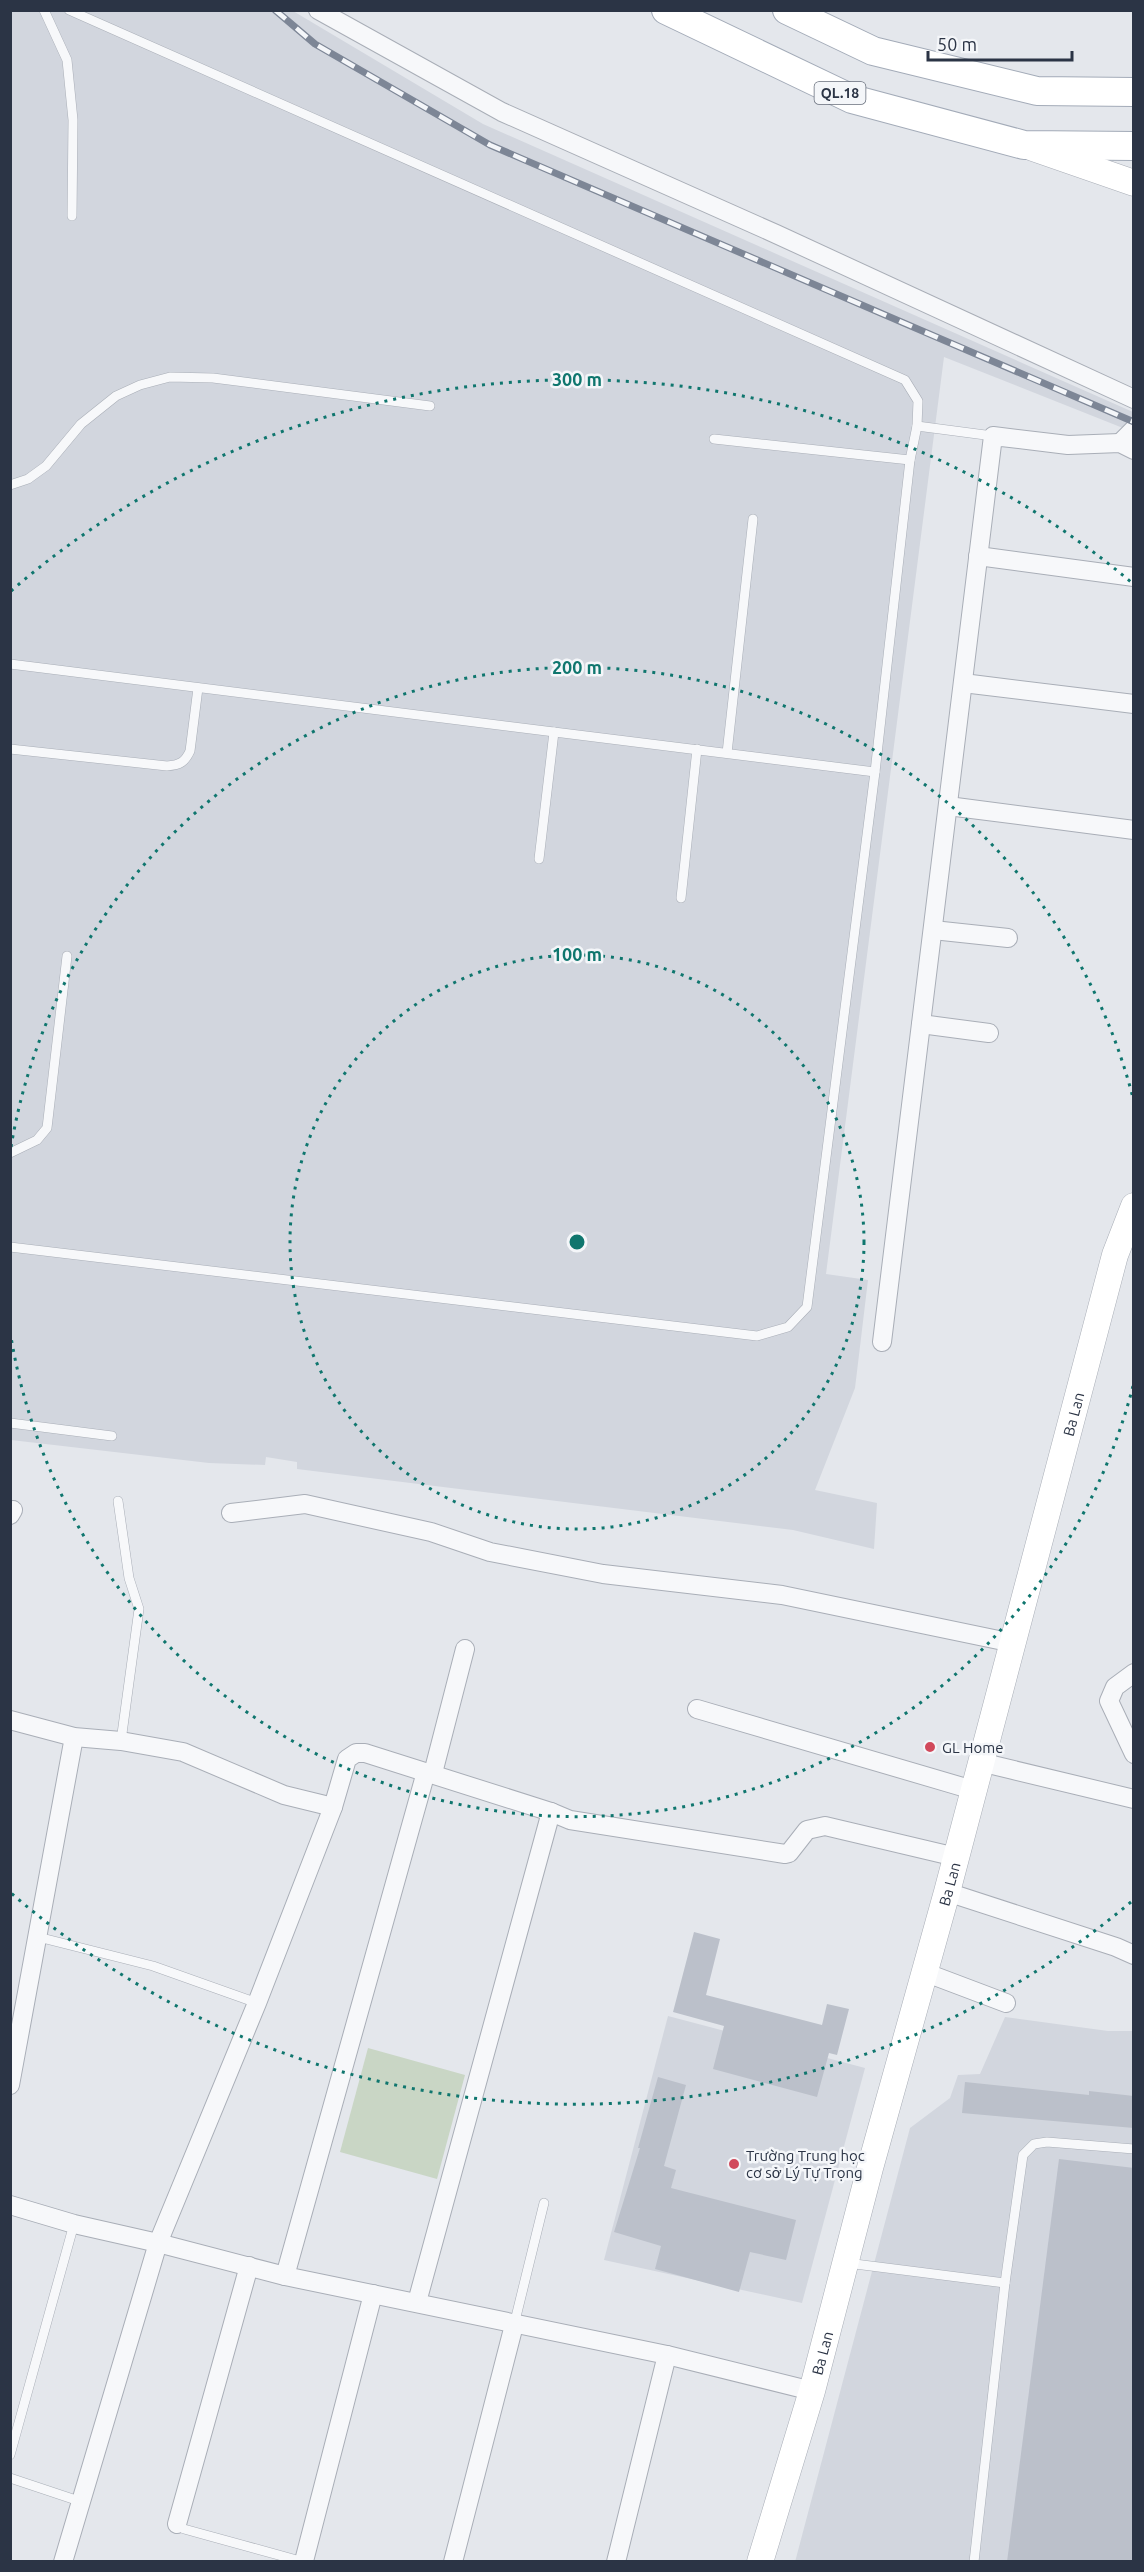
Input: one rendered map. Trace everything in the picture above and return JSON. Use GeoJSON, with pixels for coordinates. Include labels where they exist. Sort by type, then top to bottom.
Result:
{"type":"FeatureCollection","features":[{"type":"Feature","properties":{"kind":"main road","name":"QL.18"},"geometry":{"type":"LineString","coordinates":[[666,10],[852,99],[1024,145],[1134,146]]}},
{"type":"Feature","properties":{"kind":"main road"},"geometry":{"type":"LineString","coordinates":[[788,10],[873,51],[1037,92],[1134,93]]}},
{"type":"Feature","properties":{"kind":"street"},"geometry":{"type":"LineString","coordinates":[[318,10],[502,112],[776,234],[1134,399]]}},
{"type":"Feature","properties":{"kind":"street"},"geometry":{"type":"LineString","coordinates":[[1024,145],[1134,183]]}},
{"type":"Feature","properties":{"kind":"street"},"geometry":{"type":"LineString","coordinates":[[882,1342],[993,436],[1068,445],[1127,447],[1134,429]]}},
{"type":"Feature","properties":{"kind":"street"},"geometry":{"type":"LineString","coordinates":[[978,556],[1134,577]]}},
{"type":"Feature","properties":{"kind":"street"},"geometry":{"type":"LineString","coordinates":[[963,683],[1134,704]]}},
{"type":"Feature","properties":{"kind":"street"},"geometry":{"type":"LineString","coordinates":[[948,806],[1134,830]]}},
{"type":"Feature","properties":{"kind":"street"},"geometry":{"type":"LineString","coordinates":[[933,930],[1008,939]]}},
{"type":"Feature","properties":{"kind":"street"},"geometry":{"type":"LineString","coordinates":[[921,1024],[989,1033]]}},
{"type":"Feature","properties":{"kind":"street","name":"Ba Lan"},"geometry":{"type":"LineString","coordinates":[[760,2562],[812,2391],[947,1892],[1115,1255],[1131,1222]]}},
{"type":"Feature","properties":{"kind":"street"},"geometry":{"type":"LineString","coordinates":[[231,1513],[305,1504],[431,1532],[490,1552],[513,1557],[603,1574],[782,1595],[1013,1643]]}},
{"type":"Feature","properties":{"kind":"street"},"geometry":{"type":"LineString","coordinates":[[285,2276],[465,1648]]}},
{"type":"Feature","properties":{"kind":"street"},"geometry":{"type":"LineString","coordinates":[[1134,1673],[1112,1690],[1109,1701],[1134,1754]]}},
{"type":"Feature","properties":{"kind":"street"},"geometry":{"type":"LineString","coordinates":[[697,1709],[973,1790]]}},
{"type":"Feature","properties":{"kind":"street"},"geometry":{"type":"LineString","coordinates":[[10,1720],[74,1737],[183,1752],[284,1795],[333,1807]]}},
{"type":"Feature","properties":{"kind":"street"},"geometry":{"type":"LineString","coordinates":[[10,2085],[74,1737]]}},
{"type":"Feature","properties":{"kind":"street"},"geometry":{"type":"LineString","coordinates":[[63,2562],[158,2243],[257,2003],[333,1807],[347,1759],[356,1753],[365,1753],[430,1772],[570,1820],[784,1854],[789,1853],[807,1830],[821,1826],[956,1857]]}},
{"type":"Feature","properties":{"kind":"street"},"geometry":{"type":"LineString","coordinates":[[980,1762],[1134,1799]]}},
{"type":"Feature","properties":{"kind":"street"},"geometry":{"type":"LineString","coordinates":[[417,2302],[551,1812]]}},
{"type":"Feature","properties":{"kind":"street"},"geometry":{"type":"LineString","coordinates":[[947,1892],[1116,1947],[1134,1955]]}},
{"type":"Feature","properties":{"kind":"street"},"geometry":{"type":"LineString","coordinates":[[924,1972],[1006,2003]]}},
{"type":"Feature","properties":{"kind":"street"},"geometry":{"type":"LineString","coordinates":[[10,2205],[74,2224],[285,2276],[667,2355],[812,2391]]}},
{"type":"Feature","properties":{"kind":"street"},"geometry":{"type":"LineString","coordinates":[[177,2523],[249,2266]]}},
{"type":"Feature","properties":{"kind":"street"},"geometry":{"type":"LineString","coordinates":[[304,2561],[373,2294]]}},
{"type":"Feature","properties":{"kind":"street"},"geometry":{"type":"LineString","coordinates":[[453,2562],[514,2325]]}},
{"type":"Feature","properties":{"kind":"street"},"geometry":{"type":"LineString","coordinates":[[616,2562],[667,2355]]}},
{"type":"Feature","properties":{"kind":"lane"},"geometry":{"type":"LineString","coordinates":[[44,10],[67,60],[73,120],[72,216]]}},
{"type":"Feature","properties":{"kind":"lane"},"geometry":{"type":"LineString","coordinates":[[10,1247],[757,1336],[788,1327],[807,1307],[875,772],[910,460],[917,426],[918,401],[905,380],[69,10]]}},
{"type":"Feature","properties":{"kind":"lane"},"geometry":{"type":"LineString","coordinates":[[10,484],[28,479],[46,466],[81,424],[116,396],[140,385],[170,377],[213,378],[430,406]]}},
{"type":"Feature","properties":{"kind":"lane"},"geometry":{"type":"LineString","coordinates":[[917,426],[993,436]]}},
{"type":"Feature","properties":{"kind":"lane"},"geometry":{"type":"LineString","coordinates":[[714,439],[910,460]]}},
{"type":"Feature","properties":{"kind":"lane"},"geometry":{"type":"LineString","coordinates":[[727,753],[753,519]]}},
{"type":"Feature","properties":{"kind":"lane"},"geometry":{"type":"LineString","coordinates":[[10,664],[875,772]]}},
{"type":"Feature","properties":{"kind":"lane"},"geometry":{"type":"LineString","coordinates":[[10,749],[167,766],[178,765],[187,759],[190,751],[198,688]]}},
{"type":"Feature","properties":{"kind":"lane"},"geometry":{"type":"LineString","coordinates":[[539,859],[554,732]]}},
{"type":"Feature","properties":{"kind":"lane"},"geometry":{"type":"LineString","coordinates":[[681,898],[697,749]]}},
{"type":"Feature","properties":{"kind":"lane"},"geometry":{"type":"LineString","coordinates":[[10,1153],[37,1140],[47,1128],[67,956]]}},
{"type":"Feature","properties":{"kind":"lane"},"geometry":{"type":"LineString","coordinates":[[10,1423],[112,1436]]}},
{"type":"Feature","properties":{"kind":"lane"},"geometry":{"type":"LineString","coordinates":[[118,1501],[129,1578],[139,1608],[121,1742]]}},
{"type":"Feature","properties":{"kind":"lane"},"geometry":{"type":"LineString","coordinates":[[38,1937],[153,1966],[257,2003]]}},
{"type":"Feature","properties":{"kind":"lane"},"geometry":{"type":"LineString","coordinates":[[974,2562],[1005,2283],[1023,2155],[1034,2144],[1047,2142],[1134,2149]]}},
{"type":"Feature","properties":{"kind":"lane"},"geometry":{"type":"LineString","coordinates":[[514,2325],[544,2203]]}},
{"type":"Feature","properties":{"kind":"lane"},"geometry":{"type":"LineString","coordinates":[[10,2456],[74,2224]]}},
{"type":"Feature","properties":{"kind":"lane"},"geometry":{"type":"LineString","coordinates":[[845,2263],[1005,2283]]}},
{"type":"Feature","properties":{"kind":"lane"},"geometry":{"type":"LineString","coordinates":[[10,2478],[82,2502]]}},
{"type":"Feature","properties":{"kind":"lane"},"geometry":{"type":"LineString","coordinates":[[177,2523],[184,2529],[304,2561]]}},
{"type":"Feature","properties":{"kind":"shaded area"},"geometry":{"type":"Polygon","coordinates":[[[11,11],[293,11],[483,124],[1133,412],[1133,432],[944,357],[826,1274],[868,1280],[855,1388],[815,1490],[877,1503],[874,1549],[793,1530],[297,1469],[297,1462],[266,1457],[265,1465],[209,1463],[11,1440],[11,11]]]}},
{"type":"Feature","properties":{"kind":"shaded area","name":"Trường Trung học cơ sở Lý Tự Trọng"},"geometry":{"type":"Polygon","coordinates":[[[668,2016],[865,2068],[802,2303],[604,2260],[668,2016]]]}},
{"type":"Feature","properties":{"kind":"shaded area"},"geometry":{"type":"Polygon","coordinates":[[[1005,2017],[1108,2031],[1133,2031],[1133,2561],[795,2562],[910,2128],[950,2098],[958,2075],[980,2074],[1005,2017]]]}},
{"type":"Feature","properties":{"kind":"green space"},"geometry":{"type":"Polygon","coordinates":[[[368,2048],[465,2075],[437,2179],[340,2152],[368,2048]]]}},
{"type":"Feature","properties":{"kind":"building"},"geometry":{"type":"Polygon","coordinates":[[[694,1932],[720,1939],[706,1995],[822,2025],[827,2004],[849,2009],[837,2055],[829,2053],[817,2097],[713,2069],[724,2026],[673,2012],[694,1932]]]}},
{"type":"Feature","properties":{"kind":"building"},"geometry":{"type":"Polygon","coordinates":[[[658,2077],[686,2085],[664,2166],[676,2170],[671,2188],[796,2220],[786,2260],[750,2252],[739,2292],[655,2269],[661,2246],[614,2232],[640,2148],[638,2148],[658,2077]]]}},
{"type":"Feature","properties":{"kind":"building"},"geometry":{"type":"Polygon","coordinates":[[[965,2082],[1089,2095],[1089,2091],[1134,2096],[1134,2128],[962,2113],[965,2082]]]}},
{"type":"Feature","properties":{"kind":"building"},"geometry":{"type":"Polygon","coordinates":[[[1059,2159],[1134,2168],[1134,2562],[1007,2562],[1059,2159]]]}},
{"type":"Feature","properties":{"kind":"railway"},"geometry":{"type":"LineString","coordinates":[[275,10],[315,44],[490,145],[1134,422]]}},
{"type":"Feature","properties":{"kind":"place","name":"GL Home"},"geometry":{"type":"Point","coordinates":[930,1747]}},
{"type":"Feature","properties":{"kind":"place","name":"Trường Trung học cơ sở Lý Tự Trọng"},"geometry":{"type":"Point","coordinates":[734,2164]}}]}
